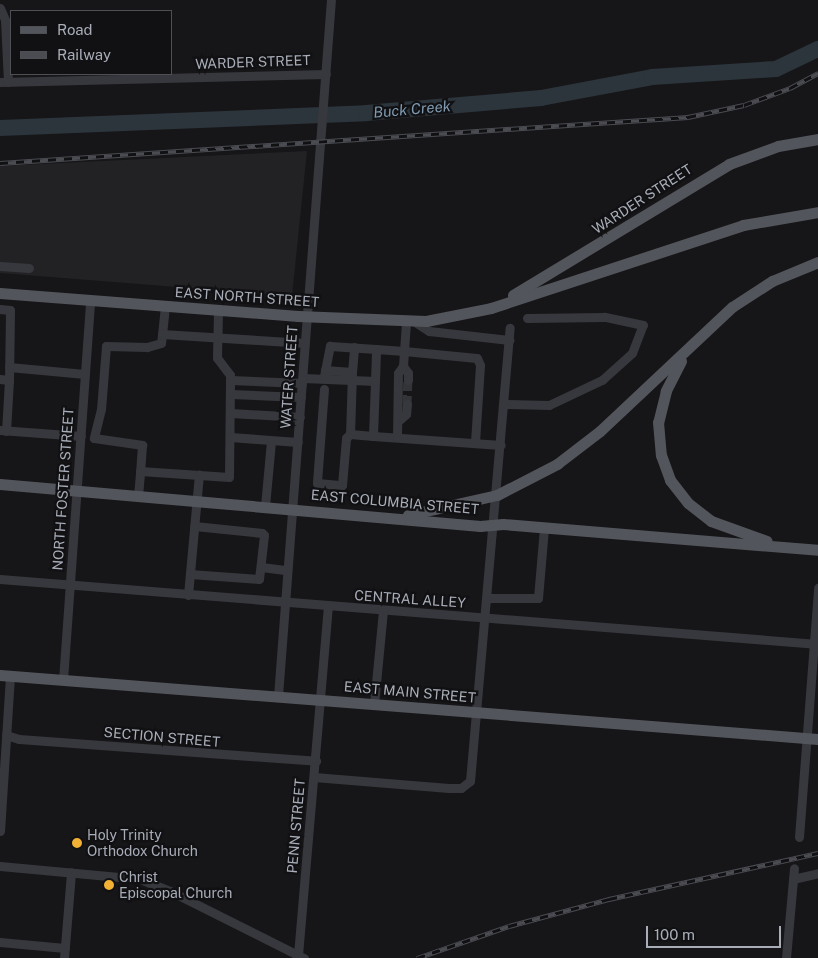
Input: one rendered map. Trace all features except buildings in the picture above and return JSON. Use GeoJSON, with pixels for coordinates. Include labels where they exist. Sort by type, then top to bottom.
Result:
{"type":"FeatureCollection","features":[{"type":"Feature","properties":{"kind":"main road","name":"WARDER STREET"},"geometry":{"type":"LineString","coordinates":[[491,308],[580,257],[720,168],[778,146],[818,139]]}},
{"type":"Feature","properties":{"kind":"main road"},"geometry":{"type":"LineString","coordinates":[[491,308],[743,225],[818,212]]}},
{"type":"Feature","properties":{"kind":"main road"},"geometry":{"type":"LineString","coordinates":[[389,518],[434,511],[497,495],[533,479],[577,450],[693,344],[711,324],[750,294],[818,262]]}},
{"type":"Feature","properties":{"kind":"main road","name":"EAST NORTH STREET"},"geometry":{"type":"LineString","coordinates":[[6,293],[308,317],[410,322],[450,318],[491,308]]}},
{"type":"Feature","properties":{"kind":"main road"},"geometry":{"type":"LineString","coordinates":[[693,344],[673,373],[658,422],[661,455],[670,480],[688,503],[711,520],[743,534],[793,548]]}},
{"type":"Feature","properties":{"kind":"main road","name":"EAST COLUMBIA STREET"},"geometry":{"type":"LineString","coordinates":[[0,484],[293,508],[480,526],[495,524],[818,550]]}},
{"type":"Feature","properties":{"kind":"main road","name":"EAST MAIN STREET"},"geometry":{"type":"LineString","coordinates":[[5,675],[812,738]]}},
{"type":"Feature","properties":{"kind":"street","name":"WATER STREET"},"geometry":{"type":"LineString","coordinates":[[278,696],[308,317],[320,132],[332,0]]}},
{"type":"Feature","properties":{"kind":"street"},"geometry":{"type":"LineString","coordinates":[[0,8],[5,20],[4,82]]}},
{"type":"Feature","properties":{"kind":"street","name":"WARDER STREET"},"geometry":{"type":"LineString","coordinates":[[4,82],[326,74]]}},
{"type":"Feature","properties":{"kind":"street"},"geometry":{"type":"LineString","coordinates":[[0,266],[29,268]]}},
{"type":"Feature","properties":{"kind":"street"},"geometry":{"type":"LineString","coordinates":[[6,293],[10,310],[9,367],[4,380],[3,430],[81,436]]}},
{"type":"Feature","properties":{"kind":"street","name":"NORTH FOSTER STREET"},"geometry":{"type":"LineString","coordinates":[[63,680],[90,300]]}},
{"type":"Feature","properties":{"kind":"street"},"geometry":{"type":"LineString","coordinates":[[138,496],[142,445],[94,438],[101,409],[106,346],[147,347],[161,343],[165,306]]}},
{"type":"Feature","properties":{"kind":"street"},"geometry":{"type":"LineString","coordinates":[[0,309],[10,310]]}},
{"type":"Feature","properties":{"kind":"street"},"geometry":{"type":"LineString","coordinates":[[140,471],[229,477],[230,375],[217,358],[218,310]]}},
{"type":"Feature","properties":{"kind":"street"},"geometry":{"type":"LineString","coordinates":[[504,404],[549,405],[602,380],[632,353],[643,325],[604,317],[527,318]]}},
{"type":"Feature","properties":{"kind":"street"},"geometry":{"type":"LineString","coordinates":[[397,436],[398,373],[403,366],[410,322],[429,332],[509,340]]}},
{"type":"Feature","properties":{"kind":"street"},"geometry":{"type":"LineString","coordinates":[[317,778],[455,788],[466,786],[470,781],[489,598],[510,328]]}},
{"type":"Feature","properties":{"kind":"street"},"geometry":{"type":"LineString","coordinates":[[162,334],[306,343]]}},
{"type":"Feature","properties":{"kind":"street"},"geometry":{"type":"LineString","coordinates":[[354,347],[350,434],[346,438],[342,485],[317,483],[324,379],[330,346],[354,347],[404,351],[477,358],[480,365],[475,442]]}},
{"type":"Feature","properties":{"kind":"street"},"geometry":{"type":"LineString","coordinates":[[373,436],[376,349]]}},
{"type":"Feature","properties":{"kind":"street"},"geometry":{"type":"LineString","coordinates":[[403,366],[408,373],[408,380]]}},
{"type":"Feature","properties":{"kind":"street"},"geometry":{"type":"LineString","coordinates":[[9,367],[85,374]]}},
{"type":"Feature","properties":{"kind":"street"},"geometry":{"type":"LineString","coordinates":[[230,380],[303,380],[352,376],[375,381]]}},
{"type":"Feature","properties":{"kind":"street"},"geometry":{"type":"LineString","coordinates":[[231,394],[301,397]]}},
{"type":"Feature","properties":{"kind":"street"},"geometry":{"type":"LineString","coordinates":[[398,421],[406,414],[407,404]]}},
{"type":"Feature","properties":{"kind":"street"},"geometry":{"type":"LineString","coordinates":[[231,413],[300,417]]}},
{"type":"Feature","properties":{"kind":"street"},"geometry":{"type":"LineString","coordinates":[[350,434],[501,445]]}},
{"type":"Feature","properties":{"kind":"street"},"geometry":{"type":"LineString","coordinates":[[230,437],[298,442]]}},
{"type":"Feature","properties":{"kind":"street"},"geometry":{"type":"LineString","coordinates":[[265,506],[270,441]]}},
{"type":"Feature","properties":{"kind":"street"},"geometry":{"type":"LineString","coordinates":[[188,595],[199,475]]}},
{"type":"Feature","properties":{"kind":"street"},"geometry":{"type":"LineString","coordinates":[[190,574],[257,579],[261,567],[262,532],[194,526]]}},
{"type":"Feature","properties":{"kind":"street"},"geometry":{"type":"LineString","coordinates":[[489,598],[538,598],[544,528]]}},
{"type":"Feature","properties":{"kind":"street"},"geometry":{"type":"LineString","coordinates":[[261,567],[287,570]]}},
{"type":"Feature","properties":{"kind":"street","name":"CENTRAL ALLEY"},"geometry":{"type":"LineString","coordinates":[[0,579],[816,644]]}},
{"type":"Feature","properties":{"kind":"street"},"geometry":{"type":"LineString","coordinates":[[799,837],[812,738],[818,588]]}},
{"type":"Feature","properties":{"kind":"street","name":"PENN STREET"},"geometry":{"type":"LineString","coordinates":[[301,957],[317,778],[319,700],[328,606]]}},
{"type":"Feature","properties":{"kind":"street"},"geometry":{"type":"LineString","coordinates":[[374,704],[383,610]]}},
{"type":"Feature","properties":{"kind":"street"},"geometry":{"type":"LineString","coordinates":[[0,831],[6,735],[5,675]]}},
{"type":"Feature","properties":{"kind":"street","name":"SECTION STREET"},"geometry":{"type":"LineString","coordinates":[[6,735],[19,739],[316,762]]}},
{"type":"Feature","properties":{"kind":"street"},"geometry":{"type":"LineString","coordinates":[[0,866],[126,876],[154,884],[301,957]]}},
{"type":"Feature","properties":{"kind":"street"},"geometry":{"type":"LineString","coordinates":[[786,958],[794,868]]}},
{"type":"Feature","properties":{"kind":"street"},"geometry":{"type":"LineString","coordinates":[[64,958],[70,872]]}},
{"type":"Feature","properties":{"kind":"street"},"geometry":{"type":"LineString","coordinates":[[793,879],[818,873]]}},
{"type":"Feature","properties":{"kind":"street"},"geometry":{"type":"LineString","coordinates":[[0,942],[65,948]]}},
{"type":"Feature","properties":{"kind":"shaded area"},"geometry":{"type":"Polygon","coordinates":[[[307,151],[292,296],[0,273],[0,166],[307,151]]]}},
{"type":"Feature","properties":{"kind":"waterway","name":"Buck Creek"},"geometry":{"type":"LineString","coordinates":[[0,128],[366,113],[541,98],[652,77],[776,69],[818,49]]}},
{"type":"Feature","properties":{"kind":"tunnel"},"geometry":{"type":"LineString","coordinates":[[407,404],[408,380]]}},
{"type":"Feature","properties":{"kind":"railway"},"geometry":{"type":"LineString","coordinates":[[0,163],[688,117],[744,105],[790,88],[818,73]]}},
{"type":"Feature","properties":{"kind":"railway"},"geometry":{"type":"LineString","coordinates":[[417,958],[509,926],[609,899],[818,853]]}},
{"type":"Feature","properties":{"kind":"place","name":"Holy Trinity Orthodox Church"},"geometry":{"type":"Point","coordinates":[77,843]}},
{"type":"Feature","properties":{"kind":"place","name":"Christ Episcopal Church"},"geometry":{"type":"Point","coordinates":[109,885]}}]}
